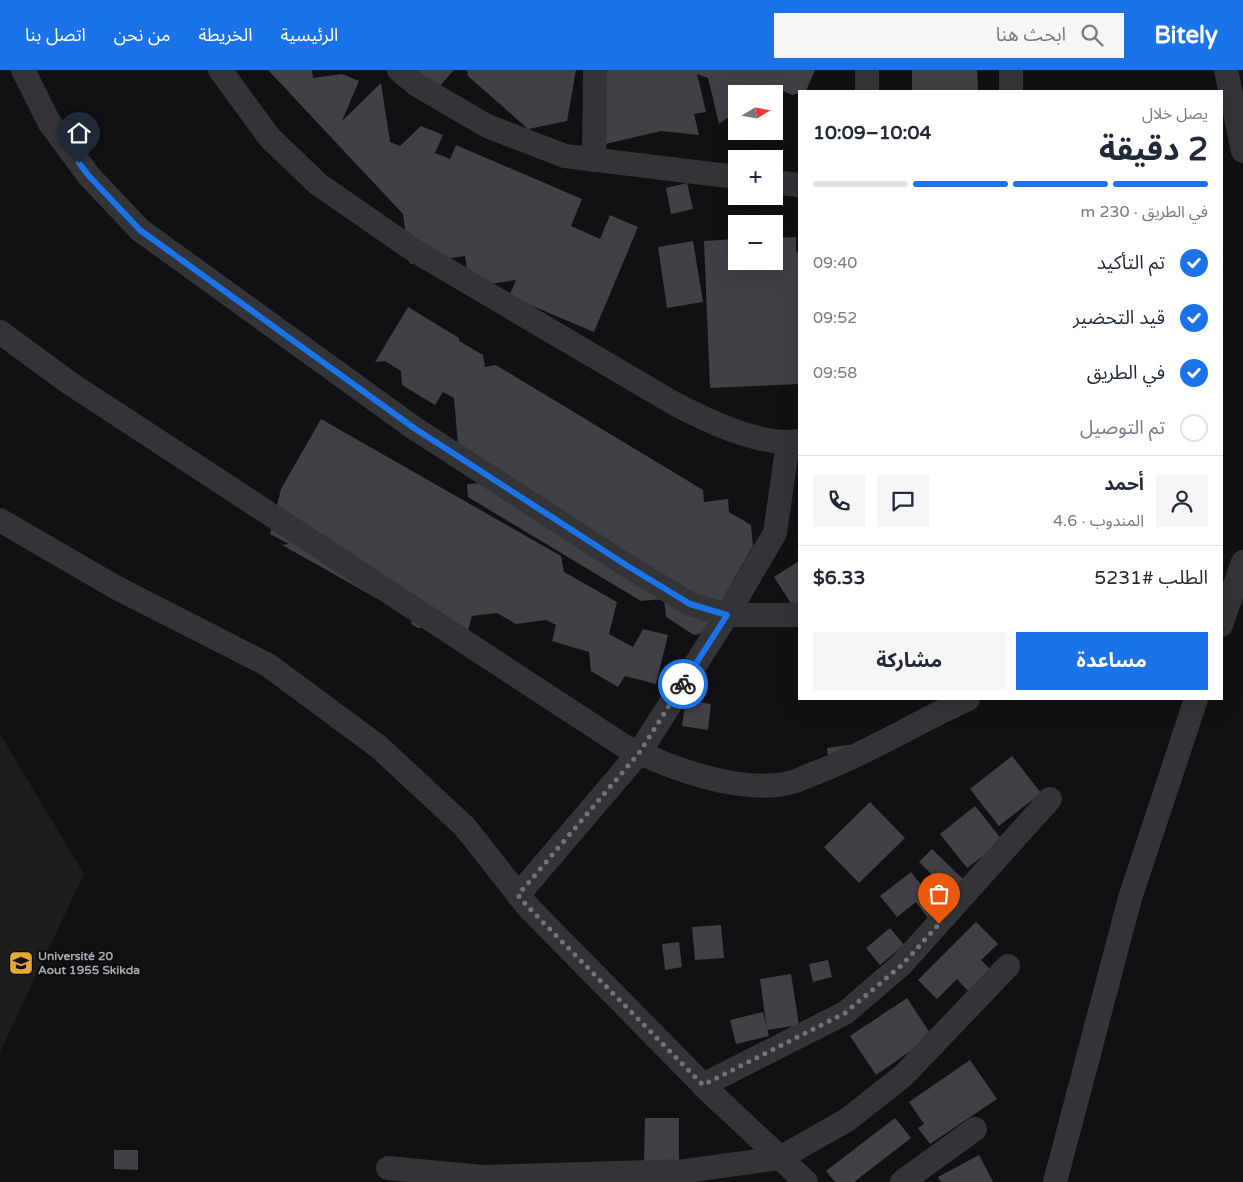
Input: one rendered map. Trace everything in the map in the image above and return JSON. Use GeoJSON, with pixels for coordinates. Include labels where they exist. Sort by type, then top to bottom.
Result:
{"type":"FeatureCollection","features":[{"type":"Feature","properties":{"kind":"street"},"geometry":{"type":"LineString","coordinates":[[23,70],[49,122],[89,176],[140,230],[414,428],[618,560],[690,604],[727,615],[798,615]]}},
{"type":"Feature","properties":{"kind":"street"},"geometry":{"type":"LineString","coordinates":[[220,70],[270,138],[318,184],[415,251],[675,404],[718,426],[761,438],[794,442],[775,533],[727,615],[639,753],[518,895]]}},
{"type":"Feature","properties":{"kind":"street"},"geometry":{"type":"LineString","coordinates":[[399,70],[417,85],[487,126],[565,156],[728,176]]}},
{"type":"Feature","properties":{"kind":"street"},"geometry":{"type":"LineString","coordinates":[[594,70],[594,160]]}},
{"type":"Feature","properties":{"kind":"street"},"geometry":{"type":"LineString","coordinates":[[867,70],[867,90]]}},
{"type":"Feature","properties":{"kind":"street"},"geometry":{"type":"LineString","coordinates":[[1011,70],[1011,90]]}},
{"type":"Feature","properties":{"kind":"street"},"geometry":{"type":"LineString","coordinates":[[1226,70],[1243,151]]}},
{"type":"Feature","properties":{"kind":"street"},"geometry":{"type":"LineString","coordinates":[[783,183],[798,185]]}},
{"type":"Feature","properties":{"kind":"street"},"geometry":{"type":"LineString","coordinates":[[0,332],[68,382],[624,746],[658,762],[719,780],[756,786],[792,782],[849,760],[931,716],[966,700]]}},
{"type":"Feature","properties":{"kind":"street"},"geometry":{"type":"LineString","coordinates":[[0,520],[117,588],[268,665],[379,748],[465,827],[528,907],[703,1085],[806,1182]]}},
{"type":"Feature","properties":{"kind":"street"},"geometry":{"type":"LineString","coordinates":[[1223,619],[1243,562]]}},
{"type":"Feature","properties":{"kind":"street"},"geometry":{"type":"LineString","coordinates":[[1055,1182],[1130,898],[1196,700]]}},
{"type":"Feature","properties":{"kind":"street"},"geometry":{"type":"LineString","coordinates":[[703,1085],[845,1013],[902,965],[1050,799]]}},
{"type":"Feature","properties":{"kind":"street"},"geometry":{"type":"LineString","coordinates":[[388,1168],[492,1177],[686,1171],[780,1158],[847,1120],[904,1075],[1008,966]]}},
{"type":"Feature","properties":{"kind":"street"},"geometry":{"type":"LineString","coordinates":[[902,1182],[974,1129]]}},
{"type":"Feature","properties":{"kind":"shaded area","name":"Université 20 Aout 1955 Skikda"},"geometry":{"type":"Polygon","coordinates":[[[0,734],[84,874],[0,1052],[0,734]]]}},
{"type":"Feature","properties":{"kind":"building"},"geometry":{"type":"Polygon","coordinates":[[[268,70],[312,70],[313,78],[342,74],[359,81],[342,121],[381,83],[390,142],[400,146],[421,126],[443,135],[435,153],[450,159],[456,145],[582,199],[571,226],[600,239],[610,215],[638,227],[594,332],[509,296],[516,280],[470,287],[465,256],[410,264],[403,214],[268,70]]]}},
{"type":"Feature","properties":{"kind":"building"},"geometry":{"type":"Polygon","coordinates":[[[405,70],[454,70],[437,89],[405,70]]]}},
{"type":"Feature","properties":{"kind":"building"},"geometry":{"type":"Polygon","coordinates":[[[467,70],[576,70],[567,121],[528,129],[468,76],[467,70]]]}},
{"type":"Feature","properties":{"kind":"building"},"geometry":{"type":"Polygon","coordinates":[[[603,70],[815,70],[806,90],[798,90],[798,93],[792,95],[783,91],[783,85],[728,85],[728,118],[719,124],[708,78],[697,74],[706,112],[694,114],[699,135],[661,131],[601,145],[603,70]]]}},
{"type":"Feature","properties":{"kind":"building"},"geometry":{"type":"Polygon","coordinates":[[[912,70],[977,70],[978,90],[912,90],[912,70]]]}},
{"type":"Feature","properties":{"kind":"building"},"geometry":{"type":"Polygon","coordinates":[[[687,183],[693,209],[671,214],[666,188],[687,183]]]}},
{"type":"Feature","properties":{"kind":"building"},"geometry":{"type":"Polygon","coordinates":[[[796,237],[796,252],[798,252],[798,384],[710,388],[704,241],[728,240],[728,270],[783,270],[783,238],[796,237]]]}},
{"type":"Feature","properties":{"kind":"building"},"geometry":{"type":"Polygon","coordinates":[[[693,241],[703,302],[667,308],[658,247],[693,241]]]}},
{"type":"Feature","properties":{"kind":"building"},"geometry":{"type":"Polygon","coordinates":[[[408,307],[483,355],[485,367],[496,365],[703,490],[704,502],[728,499],[729,512],[751,525],[753,546],[703,633],[694,635],[666,617],[664,599],[641,601],[468,497],[467,484],[485,483],[460,468],[454,398],[443,392],[435,405],[402,385],[401,371],[385,361],[375,362],[408,307]]]}},
{"type":"Feature","properties":{"kind":"building"},"geometry":{"type":"Polygon","coordinates":[[[321,419],[561,556],[564,572],[617,602],[609,634],[633,647],[643,629],[668,635],[656,684],[625,676],[618,687],[591,671],[589,652],[552,641],[556,625],[546,620],[516,624],[497,613],[472,616],[467,634],[451,624],[418,628],[411,624],[415,606],[384,589],[378,599],[282,545],[289,544],[270,534],[281,489],[321,419]]]}},
{"type":"Feature","properties":{"kind":"building"},"geometry":{"type":"Polygon","coordinates":[[[798,562],[798,614],[774,577],[798,562]]]}},
{"type":"Feature","properties":{"kind":"building"},"geometry":{"type":"Polygon","coordinates":[[[686,700],[711,704],[708,730],[682,726],[686,700]]]}},
{"type":"Feature","properties":{"kind":"building"},"geometry":{"type":"Polygon","coordinates":[[[849,745],[852,766],[830,769],[827,748],[849,745]]]}},
{"type":"Feature","properties":{"kind":"building"},"geometry":{"type":"Polygon","coordinates":[[[1012,756],[1041,793],[999,826],[970,789],[1012,756]]]}},
{"type":"Feature","properties":{"kind":"building"},"geometry":{"type":"Polygon","coordinates":[[[870,802],[905,838],[859,883],[824,847],[870,802]]]}},
{"type":"Feature","properties":{"kind":"building"},"geometry":{"type":"Polygon","coordinates":[[[975,806],[1003,841],[967,868],[940,834],[975,806]]]}},
{"type":"Feature","properties":{"kind":"building"},"geometry":{"type":"Polygon","coordinates":[[[932,849],[964,880],[951,893],[919,862],[932,849]]]}},
{"type":"Feature","properties":{"kind":"building"},"geometry":{"type":"Polygon","coordinates":[[[911,872],[939,908],[928,918],[916,902],[897,917],[880,896],[911,872]]]}},
{"type":"Feature","properties":{"kind":"building"},"geometry":{"type":"Polygon","coordinates":[[[976,922],[998,944],[981,960],[994,973],[972,995],[957,979],[937,999],[918,980],[976,922]]]}},
{"type":"Feature","properties":{"kind":"building"},"geometry":{"type":"Polygon","coordinates":[[[721,925],[724,958],[695,960],[692,927],[721,925]]]}},
{"type":"Feature","properties":{"kind":"building"},"geometry":{"type":"Polygon","coordinates":[[[890,928],[904,945],[880,965],[866,948],[890,928]]]}},
{"type":"Feature","properties":{"kind":"building"},"geometry":{"type":"Polygon","coordinates":[[[679,942],[682,967],[665,970],[662,944],[679,942]]]}},
{"type":"Feature","properties":{"kind":"building"},"geometry":{"type":"Polygon","coordinates":[[[828,960],[832,977],[813,982],[809,964],[828,960]]]}},
{"type":"Feature","properties":{"kind":"building"},"geometry":{"type":"Polygon","coordinates":[[[791,974],[799,1025],[767,1030],[760,979],[791,974]]]}},
{"type":"Feature","properties":{"kind":"building"},"geometry":{"type":"Polygon","coordinates":[[[907,998],[932,1036],[876,1075],[850,1036],[907,998]]]}},
{"type":"Feature","properties":{"kind":"building"},"geometry":{"type":"Polygon","coordinates":[[[763,1012],[769,1036],[736,1044],[730,1020],[763,1012]]]}},
{"type":"Feature","properties":{"kind":"building"},"geometry":{"type":"Polygon","coordinates":[[[970,1060],[997,1099],[930,1144],[918,1128],[924,1124],[909,1102],[970,1060]]]}},
{"type":"Feature","properties":{"kind":"building"},"geometry":{"type":"Polygon","coordinates":[[[645,1118],[679,1118],[679,1162],[644,1163],[645,1118]]]}},
{"type":"Feature","properties":{"kind":"building"},"geometry":{"type":"Polygon","coordinates":[[[895,1118],[911,1138],[854,1182],[835,1182],[826,1171],[895,1118]]]}},
{"type":"Feature","properties":{"kind":"building"},"geometry":{"type":"Polygon","coordinates":[[[114,1150],[138,1150],[138,1170],[114,1169],[114,1150]]]}},
{"type":"Feature","properties":{"kind":"building"},"geometry":{"type":"Polygon","coordinates":[[[979,1155],[993,1182],[941,1182],[938,1177],[979,1155]]]}},
{"type":"Feature","properties":{"kind":"way so far"},"geometry":{"type":"LineString","coordinates":[[683,684],[639,753],[518,895],[703,1085],[845,1013],[902,965],[939,924]]}},
{"type":"Feature","properties":{"kind":"place","name":"Université 20 Aout 1955 Skikda"},"geometry":{"type":"Point","coordinates":[21,963]}},
{"type":"Feature","properties":{"kind":"route"},"geometry":{"type":"LineString","coordinates":[[79,163],[140,230],[414,428],[626,565],[690,604],[727,615],[683,684]]}}]}
